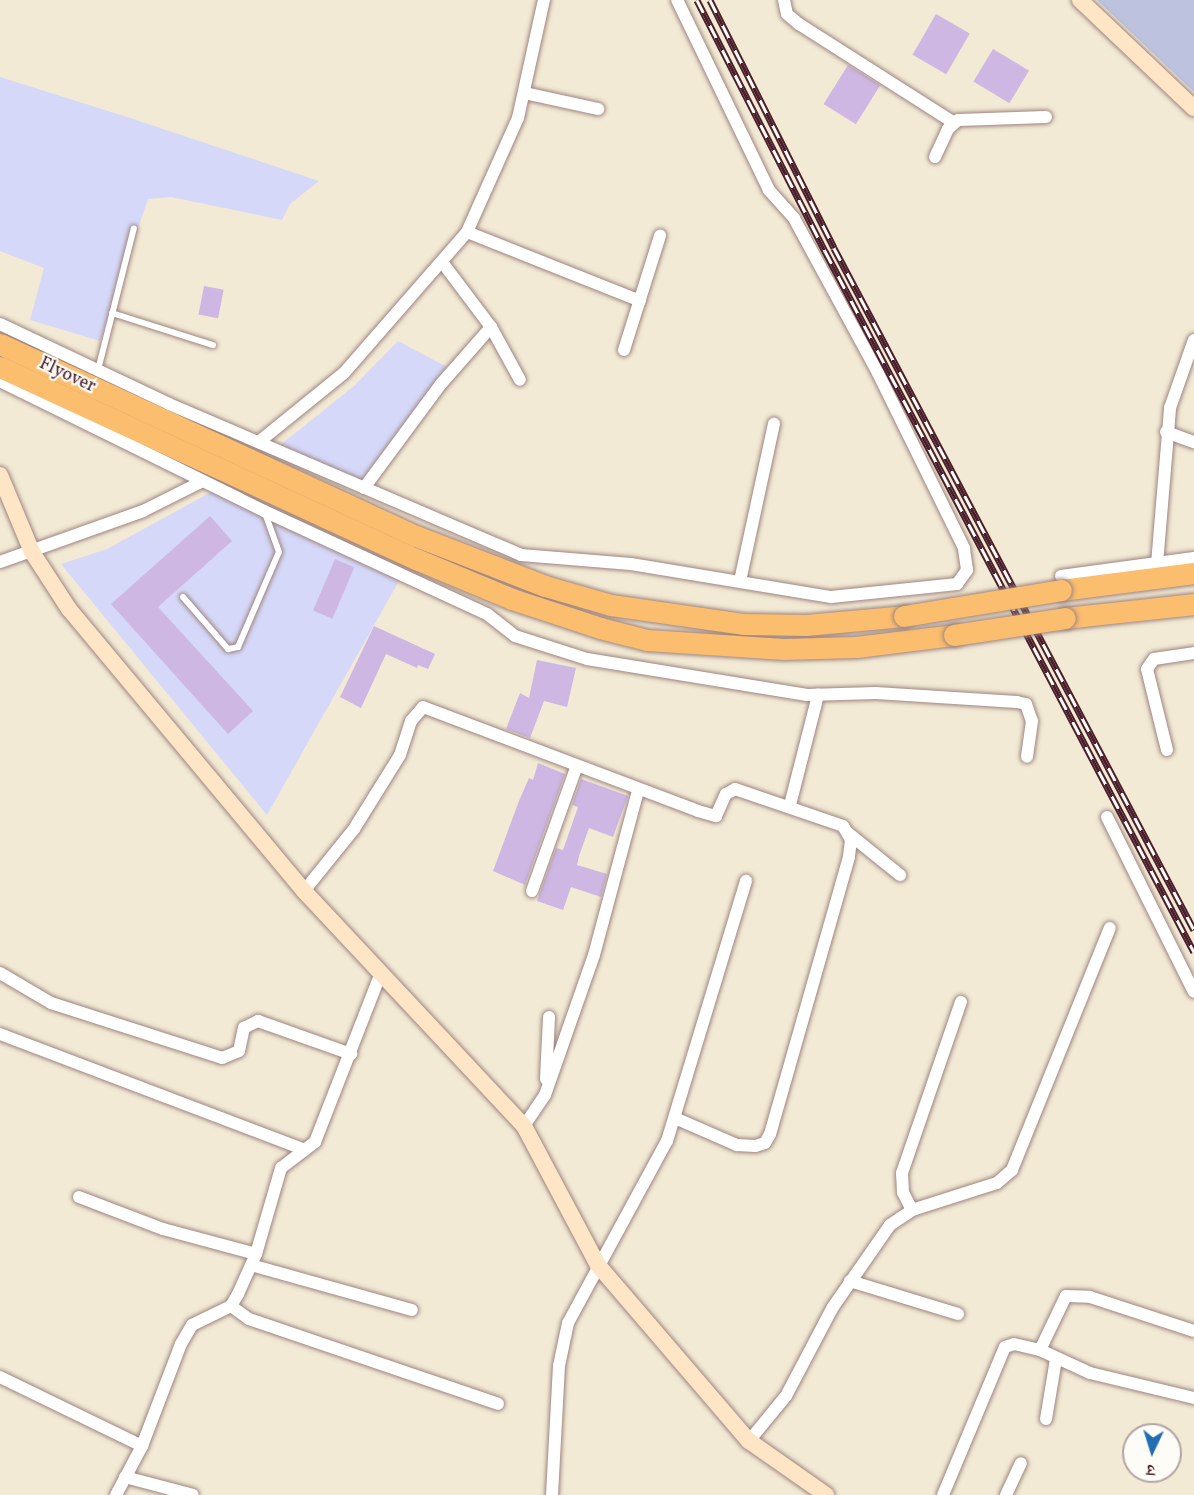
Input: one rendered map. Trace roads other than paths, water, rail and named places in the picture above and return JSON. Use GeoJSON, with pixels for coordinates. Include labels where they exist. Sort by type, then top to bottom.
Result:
{"type":"FeatureCollection","features":[{"type":"Feature","properties":{"kind":"highway","name":"Flyover"},"geometry":{"type":"LineString","coordinates":[[0,344],[132,417]]}},
{"type":"Feature","properties":{"kind":"highway","name":"Flyover"},"geometry":{"type":"LineString","coordinates":[[0,367],[132,417]]}},
{"type":"Feature","properties":{"kind":"highway"},"geometry":{"type":"LineString","coordinates":[[132,417],[426,541],[545,586],[611,605],[743,624],[806,625],[904,615],[1061,583],[1194,573]]}},
{"type":"Feature","properties":{"kind":"highway"},"geometry":{"type":"LineString","coordinates":[[132,417],[416,560],[512,599],[609,630],[659,641],[784,649],[856,647],[1065,618],[1194,604]]}},
{"type":"Feature","properties":{"kind":"street"},"geometry":{"type":"LineString","coordinates":[[0,324],[364,488],[521,555],[631,564],[831,597],[944,587],[963,577],[967,558],[878,373],[794,218],[769,190],[676,0]]}},
{"type":"Feature","properties":{"kind":"street"},"geometry":{"type":"LineString","coordinates":[[784,0],[787,14],[799,24],[953,122],[1046,117]]}},
{"type":"Feature","properties":{"kind":"street"},"geometry":{"type":"LineString","coordinates":[[1080,0],[1194,108]]}},
{"type":"Feature","properties":{"kind":"street"},"geometry":{"type":"LineString","coordinates":[[260,441],[344,373],[467,232],[518,118],[542,1]]}},
{"type":"Feature","properties":{"kind":"street"},"geometry":{"type":"LineString","coordinates":[[524,93],[598,109]]}},
{"type":"Feature","properties":{"kind":"street"},"geometry":{"type":"LineString","coordinates":[[935,157],[953,122]]}},
{"type":"Feature","properties":{"kind":"street"},"geometry":{"type":"LineString","coordinates":[[467,232],[640,301]]}},
{"type":"Feature","properties":{"kind":"street"},"geometry":{"type":"LineString","coordinates":[[624,350],[660,236]]}},
{"type":"Feature","properties":{"kind":"street"},"geometry":{"type":"LineString","coordinates":[[442,262],[491,327],[520,380]]}},
{"type":"Feature","properties":{"kind":"street"},"geometry":{"type":"LineString","coordinates":[[364,488],[448,375],[491,327]]}},
{"type":"Feature","properties":{"kind":"street"},"geometry":{"type":"LineString","coordinates":[[1157,564],[1166,432],[1179,373],[1194,340]]}},
{"type":"Feature","properties":{"kind":"street"},"geometry":{"type":"LineString","coordinates":[[0,381],[264,511],[487,614],[515,636],[586,659],[818,695],[876,693],[1026,704],[1032,721],[1027,757]]}},
{"type":"Feature","properties":{"kind":"street"},"geometry":{"type":"LineString","coordinates":[[740,581],[774,424]]}},
{"type":"Feature","properties":{"kind":"street"},"geometry":{"type":"LineString","coordinates":[[1166,432],[1194,442]]}},
{"type":"Feature","properties":{"kind":"street"},"geometry":{"type":"LineString","coordinates":[[0,476],[32,552],[69,609],[114,668],[304,891],[524,1126],[598,1265],[749,1441],[826,1495]]}},
{"type":"Feature","properties":{"kind":"street"},"geometry":{"type":"LineString","coordinates":[[0,562],[143,511],[203,481]]}},
{"type":"Feature","properties":{"kind":"street"},"geometry":{"type":"LineString","coordinates":[[1061,583],[1194,558]]}},
{"type":"Feature","properties":{"kind":"street"},"geometry":{"type":"LineString","coordinates":[[1167,750],[1147,669],[1154,659],[1194,653]]}},
{"type":"Feature","properties":{"kind":"street"},"geometry":{"type":"LineString","coordinates":[[790,805],[818,695]]}},
{"type":"Feature","properties":{"kind":"street"},"geometry":{"type":"LineString","coordinates":[[304,891],[354,829],[400,755],[411,721],[423,707],[576,768],[716,816],[726,794],[735,789],[790,805],[843,826],[848,833],[900,875]]}},
{"type":"Feature","properties":{"kind":"street"},"geometry":{"type":"LineString","coordinates":[[532,891],[576,768]]}},
{"type":"Feature","properties":{"kind":"street"},"geometry":{"type":"LineString","coordinates":[[524,1126],[545,1095],[594,955],[638,791]]}},
{"type":"Feature","properties":{"kind":"street"},"geometry":{"type":"LineString","coordinates":[[1107,817],[1194,992]]}},
{"type":"Feature","properties":{"kind":"street"},"geometry":{"type":"LineString","coordinates":[[675,1118],[736,1145],[755,1146],[765,1143],[770,1134],[849,857],[848,833]]}},
{"type":"Feature","properties":{"kind":"street"},"geometry":{"type":"LineString","coordinates":[[552,1495],[563,1340],[598,1265],[657,1163],[675,1118],[746,881]]}},
{"type":"Feature","properties":{"kind":"street"},"geometry":{"type":"LineString","coordinates":[[749,1441],[786,1396],[850,1281],[890,1225],[912,1210],[996,1183],[1012,1170],[1110,928]]}},
{"type":"Feature","properties":{"kind":"street"},"geometry":{"type":"LineString","coordinates":[[0,973],[51,1003],[222,1058],[239,1052],[244,1028],[258,1021],[351,1054]]}},
{"type":"Feature","properties":{"kind":"street"},"geometry":{"type":"LineString","coordinates":[[116,1495],[142,1446],[181,1344],[192,1324],[231,1306],[254,1260],[281,1168],[315,1142],[381,975]]}},
{"type":"Feature","properties":{"kind":"street"},"geometry":{"type":"LineString","coordinates":[[912,1210],[903,1192],[902,1173],[961,1002]]}},
{"type":"Feature","properties":{"kind":"street"},"geometry":{"type":"LineString","coordinates":[[545,1095],[549,1017]]}},
{"type":"Feature","properties":{"kind":"street"},"geometry":{"type":"LineString","coordinates":[[0,1034],[305,1150]]}},
{"type":"Feature","properties":{"kind":"street"},"geometry":{"type":"LineString","coordinates":[[79,1197],[254,1260],[412,1310]]}},
{"type":"Feature","properties":{"kind":"street"},"geometry":{"type":"LineString","coordinates":[[850,1281],[958,1314]]}},
{"type":"Feature","properties":{"kind":"street"},"geometry":{"type":"LineString","coordinates":[[1040,1350],[1059,1303],[1066,1296],[1076,1294],[1194,1330]]}},
{"type":"Feature","properties":{"kind":"street"},"geometry":{"type":"LineString","coordinates":[[231,1306],[249,1319],[498,1404]]}},
{"type":"Feature","properties":{"kind":"street"},"geometry":{"type":"LineString","coordinates":[[943,1495],[1005,1347],[1014,1344],[1040,1350],[1090,1373],[1194,1398]]}},
{"type":"Feature","properties":{"kind":"street"},"geometry":{"type":"LineString","coordinates":[[1046,1419],[1056,1359]]}},
{"type":"Feature","properties":{"kind":"street"},"geometry":{"type":"LineString","coordinates":[[0,1377],[142,1446]]}},
{"type":"Feature","properties":{"kind":"street"},"geometry":{"type":"LineString","coordinates":[[1006,1495],[1021,1463]]}},
{"type":"Feature","properties":{"kind":"street"},"geometry":{"type":"LineString","coordinates":[[125,1477],[193,1495]]}},
{"type":"Feature","properties":{"kind":"lane"},"geometry":{"type":"LineString","coordinates":[[98,370],[135,228]]}},
{"type":"Feature","properties":{"kind":"lane"},"geometry":{"type":"LineString","coordinates":[[112,313],[213,345]]}},
{"type":"Feature","properties":{"kind":"lane"},"geometry":{"type":"LineString","coordinates":[[183,597],[228,649],[238,647],[279,552],[264,511]]}},
{"type":"Feature","properties":{"kind":"railway"},"geometry":{"type":"LineString","coordinates":[[697,0],[825,251],[1194,952]]}},
{"type":"Feature","properties":{"kind":"railway"},"geometry":{"type":"LineString","coordinates":[[710,0],[834,248],[1194,930]]}}]}
